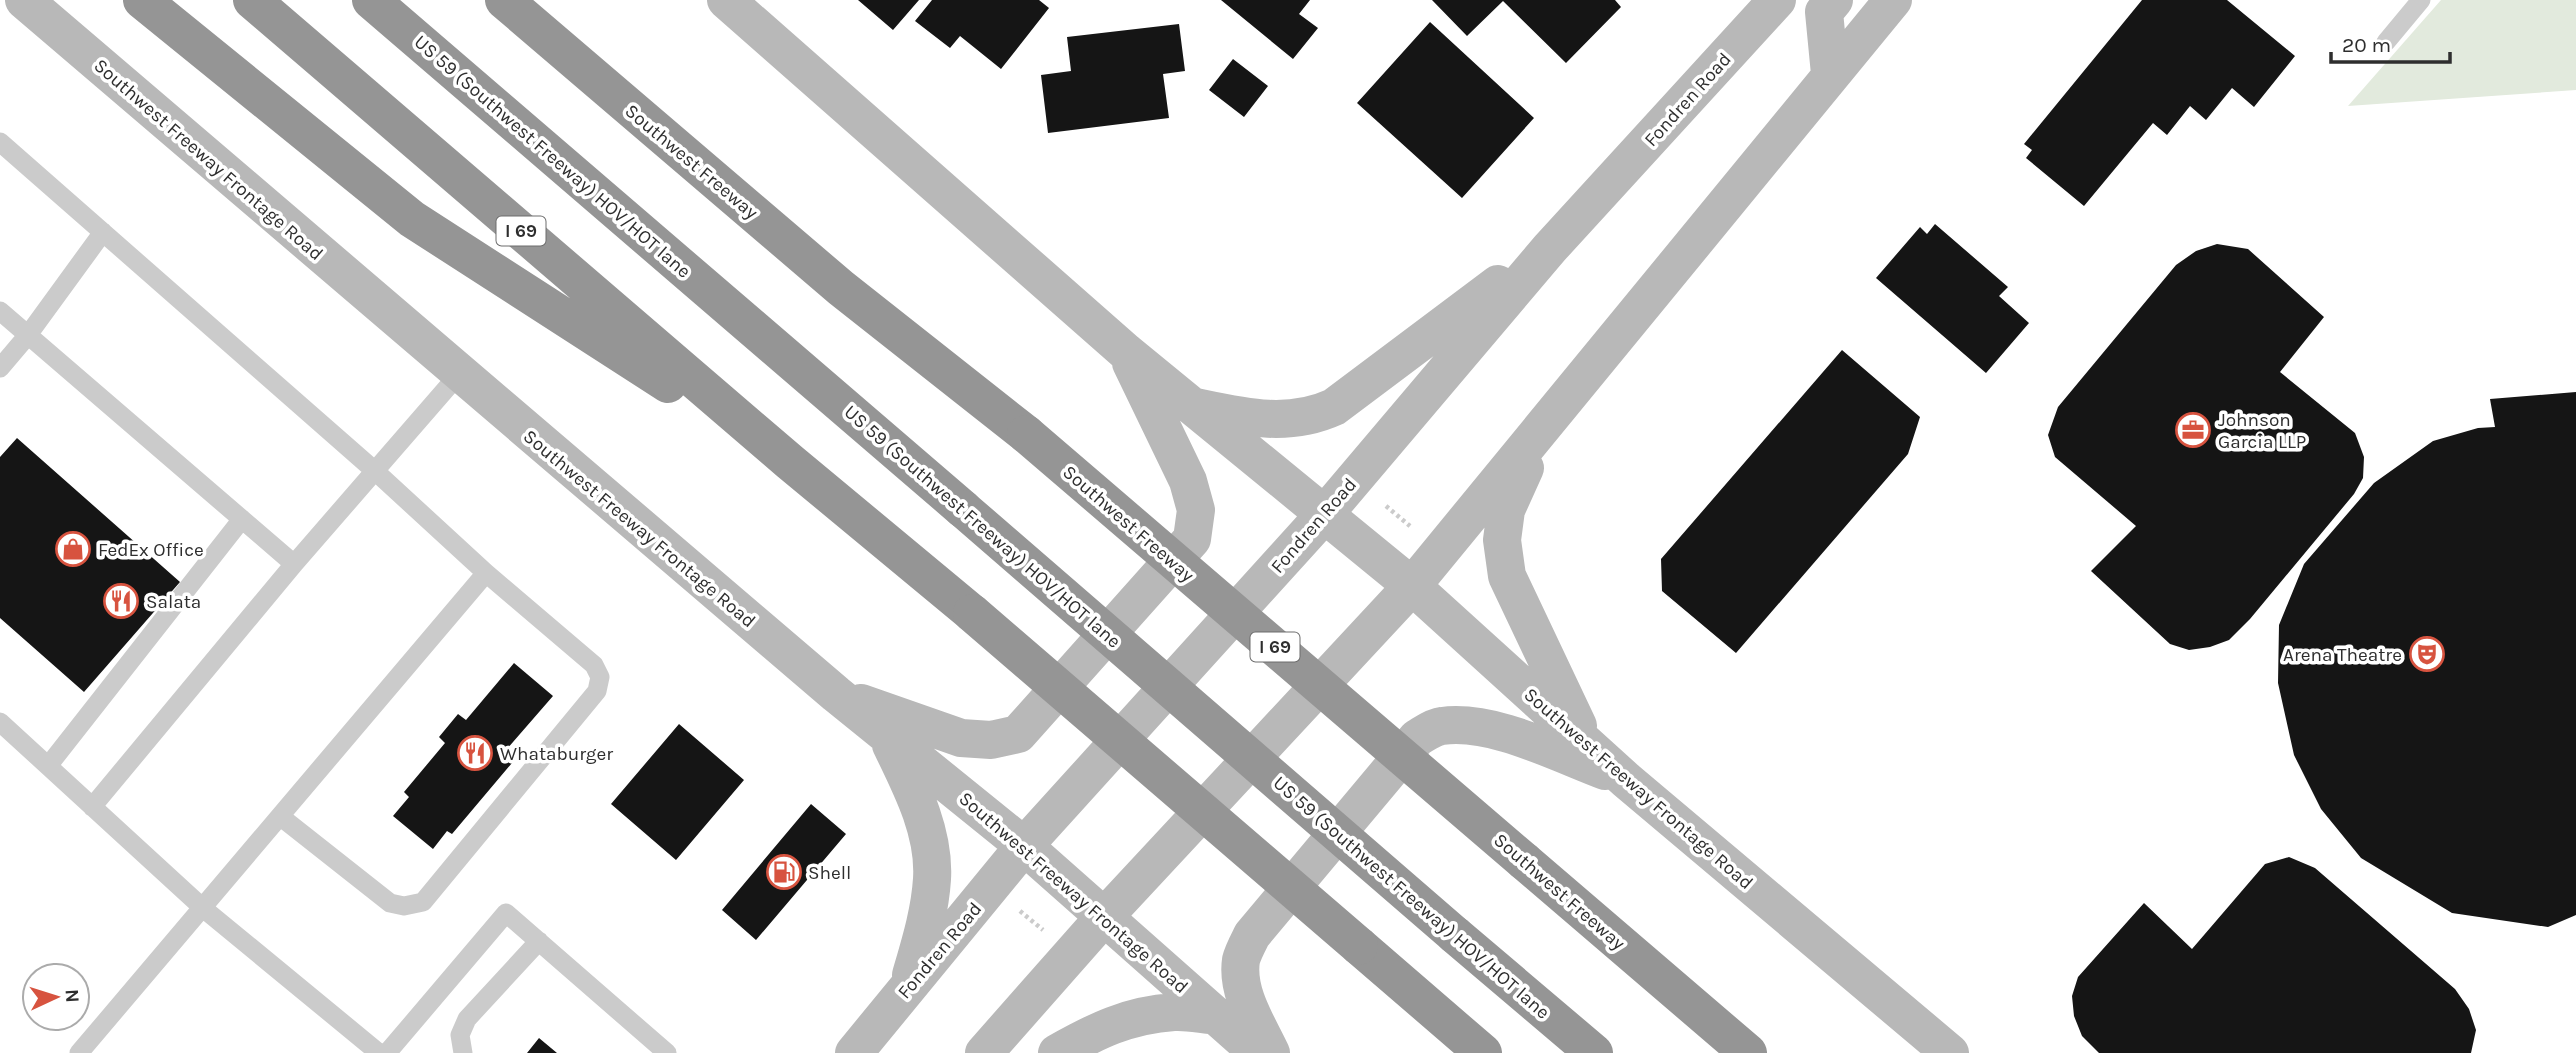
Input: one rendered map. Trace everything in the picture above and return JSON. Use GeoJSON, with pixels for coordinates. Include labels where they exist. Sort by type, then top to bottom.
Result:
{"type":"FeatureCollection","features":[{"type":"Feature","properties":{"kind":"highway"},"geometry":{"type":"LineString","coordinates":[[142,0],[412,219],[790,462]]}},
{"type":"Feature","properties":{"kind":"highway","name":"I 69"},"geometry":{"type":"LineString","coordinates":[[251,0],[790,462],[972,613],[1483,1053]]}},
{"type":"Feature","properties":{"kind":"highway","name":"US 59 (Southwest Freeway) HOV/HOT lane"},"geometry":{"type":"LineString","coordinates":[[371,0],[1594,1053]]}},
{"type":"Feature","properties":{"kind":"highway","name":"Southwest Freeway"},"geometry":{"type":"LineString","coordinates":[[504,0],[841,288],[1026,434],[1748,1053]]}},
{"type":"Feature","properties":{"kind":"highway"},"geometry":{"type":"LineString","coordinates":[[533,0],[575,62]]}},
{"type":"Feature","properties":{"kind":"main road","name":"Southwest Freeway Frontage Road"},"geometry":{"type":"LineString","coordinates":[[24,0],[836,694],[1024,846],[1258,1053]]}},
{"type":"Feature","properties":{"kind":"main road","name":"Southwest Freeway Frontage Road"},"geometry":{"type":"LineString","coordinates":[[726,0],[1125,352],[1412,586],[1626,780],[1950,1053]]}},
{"type":"Feature","properties":{"kind":"main road","name":"Fondren Road"},"geometry":{"type":"LineString","coordinates":[[854,1053],[1024,846],[1323,516],[1566,232],[1777,0]]}},
{"type":"Feature","properties":{"kind":"main road"},"geometry":{"type":"LineString","coordinates":[[1830,74],[1824,12],[1834,0]]}},
{"type":"Feature","properties":{"kind":"main road"},"geometry":{"type":"LineString","coordinates":[[984,1053],[1105,916],[1412,586],[1893,0]]}},
{"type":"Feature","properties":{"kind":"main road"},"geometry":{"type":"LineString","coordinates":[[1190,406],[1245,417],[1277,419],[1314,416],[1334,407],[1428,339],[1566,232]]}},
{"type":"Feature","properties":{"kind":"main road"},"geometry":{"type":"LineString","coordinates":[[836,694],[961,738],[991,740],[1018,734],[1192,539],[1196,510],[1188,481],[1125,352]]}},
{"type":"Feature","properties":{"kind":"main road"},"geometry":{"type":"LineString","coordinates":[[1544,427],[1506,510],[1502,540],[1507,576],[1518,604],[1587,744]]}},
{"type":"Feature","properties":{"kind":"main road"},"geometry":{"type":"LineString","coordinates":[[1271,1053],[1247,1004],[1241,979],[1242,959],[1252,935],[1417,738],[1440,726],[1469,727],[1502,733],[1626,780]]}},
{"type":"Feature","properties":{"kind":"main road"},"geometry":{"type":"LineString","coordinates":[[885,734],[916,796],[926,832],[933,876],[929,910],[909,986]]}},
{"type":"Feature","properties":{"kind":"main road"},"geometry":{"type":"LineString","coordinates":[[1057,1053],[1107,1026],[1145,1016],[1176,1012],[1217,1016]]}},
{"type":"Feature","properties":{"kind":"lane"},"geometry":{"type":"LineString","coordinates":[[2386,42],[2421,0]]}},
{"type":"Feature","properties":{"kind":"lane"},"geometry":{"type":"LineString","coordinates":[[0,142],[486,573],[594,665],[600,677],[597,691],[422,902],[404,906],[390,903],[281,817]]}},
{"type":"Feature","properties":{"kind":"lane"},"geometry":{"type":"LineString","coordinates":[[0,368],[28,335],[103,232]]}},
{"type":"Feature","properties":{"kind":"lane"},"geometry":{"type":"LineString","coordinates":[[0,311],[294,564]]}},
{"type":"Feature","properties":{"kind":"lane"},"geometry":{"type":"LineString","coordinates":[[92,807],[294,564],[459,374]]}},
{"type":"Feature","properties":{"kind":"lane"},"geometry":{"type":"LineString","coordinates":[[48,766],[242,519]]}},
{"type":"Feature","properties":{"kind":"lane"},"geometry":{"type":"LineString","coordinates":[[79,1053],[204,909],[486,573]]}},
{"type":"Feature","properties":{"kind":"lane"},"geometry":{"type":"LineString","coordinates":[[0,722],[204,909],[379,1053]]}},
{"type":"Feature","properties":{"kind":"lane"},"geometry":{"type":"LineString","coordinates":[[387,1053],[506,913],[667,1053]]}},
{"type":"Feature","properties":{"kind":"lane"},"geometry":{"type":"LineString","coordinates":[[463,1053],[460,1035],[467,1019],[539,941]]}},
{"type":"Feature","properties":{"kind":"path"},"geometry":{"type":"LineString","coordinates":[[1386,506],[1418,533]]}},
{"type":"Feature","properties":{"kind":"path"},"geometry":{"type":"LineString","coordinates":[[1013,905],[1046,933]]}},
{"type":"Feature","properties":{"kind":"shaded area"},"geometry":{"type":"Polygon","coordinates":[[[2441,0],[2576,0],[2576,90],[2348,106],[2441,0]]]}},
{"type":"Feature","properties":{"kind":"building"},"geometry":{"type":"Polygon","coordinates":[[[858,0],[919,0],[893,30],[858,0]]]}},
{"type":"Feature","properties":{"kind":"building"},"geometry":{"type":"Polygon","coordinates":[[[932,0],[1039,0],[1049,8],[1001,69],[960,36],[950,48],[915,21],[932,0]]]}},
{"type":"Feature","properties":{"kind":"building"},"geometry":{"type":"Polygon","coordinates":[[[1221,0],[1310,0],[1299,14],[1318,28],[1293,59],[1221,0]]]}},
{"type":"Feature","properties":{"kind":"building"},"geometry":{"type":"Polygon","coordinates":[[[1432,0],[1615,0],[1621,7],[1566,63],[1503,1],[1467,36],[1432,0]]]}},
{"type":"Feature","properties":{"kind":"building"},"geometry":{"type":"Polygon","coordinates":[[[2142,0],[2227,0],[2295,56],[2254,107],[2232,88],[2206,120],[2190,106],[2167,135],[2153,123],[2084,206],[2026,158],[2032,150],[2024,144],[2142,0]]]}},
{"type":"Feature","properties":{"kind":"building"},"geometry":{"type":"Polygon","coordinates":[[[1430,22],[1534,118],[1462,198],[1357,103],[1430,22]]]}},
{"type":"Feature","properties":{"kind":"building"},"geometry":{"type":"Polygon","coordinates":[[[1179,24],[1185,71],[1163,74],[1169,118],[1048,133],[1041,75],[1071,71],[1067,37],[1179,24]]]}},
{"type":"Feature","properties":{"kind":"building"},"geometry":{"type":"Polygon","coordinates":[[[1233,59],[1268,86],[1244,117],[1209,90],[1233,59]]]}},
{"type":"Feature","properties":{"kind":"building"},"geometry":{"type":"Polygon","coordinates":[[[1935,224],[2008,287],[1999,296],[2029,323],[1986,373],[1876,278],[1920,227],[1927,234],[1935,224]]]}},
{"type":"Feature","properties":{"kind":"building"},"geometry":{"type":"Polygon","coordinates":[[[2217,244],[2248,249],[2324,317],[2280,372],[2355,433],[2364,457],[2363,478],[2354,494],[2250,619],[2229,640],[2210,647],[2189,650],[2170,644],[2091,571],[2136,526],[2055,457],[2048,435],[2058,407],[2176,265],[2196,251],[2217,244]]]}},
{"type":"Feature","properties":{"kind":"building"},"geometry":{"type":"Polygon","coordinates":[[[1842,350],[1920,417],[1908,454],[1736,653],[1662,591],[1661,559],[1842,350]]]}},
{"type":"Feature","properties":{"kind":"building","name":"Arena Theatre"},"geometry":{"type":"Polygon","coordinates":[[[2576,392],[2576,915],[2548,927],[2452,913],[2361,858],[2321,809],[2294,755],[2278,683],[2279,625],[2304,564],[2374,483],[2433,441],[2478,428],[2495,427],[2490,399],[2576,392]]]}},
{"type":"Feature","properties":{"kind":"building"},"geometry":{"type":"Polygon","coordinates":[[[17,438],[180,582],[84,692],[0,618],[0,457],[17,438]]]}},
{"type":"Feature","properties":{"kind":"building","name":"Whataburger"},"geometry":{"type":"Polygon","coordinates":[[[514,663],[553,696],[507,749],[517,757],[452,834],[447,831],[433,849],[393,816],[409,797],[404,792],[445,743],[439,737],[458,714],[466,720],[514,663]]]}},
{"type":"Feature","properties":{"kind":"building"},"geometry":{"type":"Polygon","coordinates":[[[679,724],[744,780],[676,860],[611,804],[679,724]]]}},
{"type":"Feature","properties":{"kind":"building","name":"Shell"},"geometry":{"type":"Polygon","coordinates":[[[811,804],[846,834],[756,940],[722,910],[811,804]]]}},
{"type":"Feature","properties":{"kind":"building"},"geometry":{"type":"Polygon","coordinates":[[[2289,857],[2315,868],[2455,989],[2469,1009],[2476,1030],[2471,1053],[2099,1053],[2082,1036],[2074,1016],[2072,996],[2078,977],[2144,903],[2192,949],[2265,864],[2289,857]]]}},
{"type":"Feature","properties":{"kind":"building"},"geometry":{"type":"Polygon","coordinates":[[[539,1038],[557,1053],[527,1053],[539,1038]]]}},
{"type":"Feature","properties":{"kind":"place","name":"Johnson Garcia LLP"},"geometry":{"type":"Point","coordinates":[2193,430]}},
{"type":"Feature","properties":{"kind":"place","name":"FedEx Office"},"geometry":{"type":"Point","coordinates":[73,549]}},
{"type":"Feature","properties":{"kind":"place","name":"Salata"},"geometry":{"type":"Point","coordinates":[121,601]}},
{"type":"Feature","properties":{"kind":"place","name":"Arena Theatre"},"geometry":{"type":"Point","coordinates":[2427,654]}},
{"type":"Feature","properties":{"kind":"place","name":"Whataburger"},"geometry":{"type":"Point","coordinates":[475,753]}},
{"type":"Feature","properties":{"kind":"place","name":"Shell"},"geometry":{"type":"Point","coordinates":[784,872]}}]}
